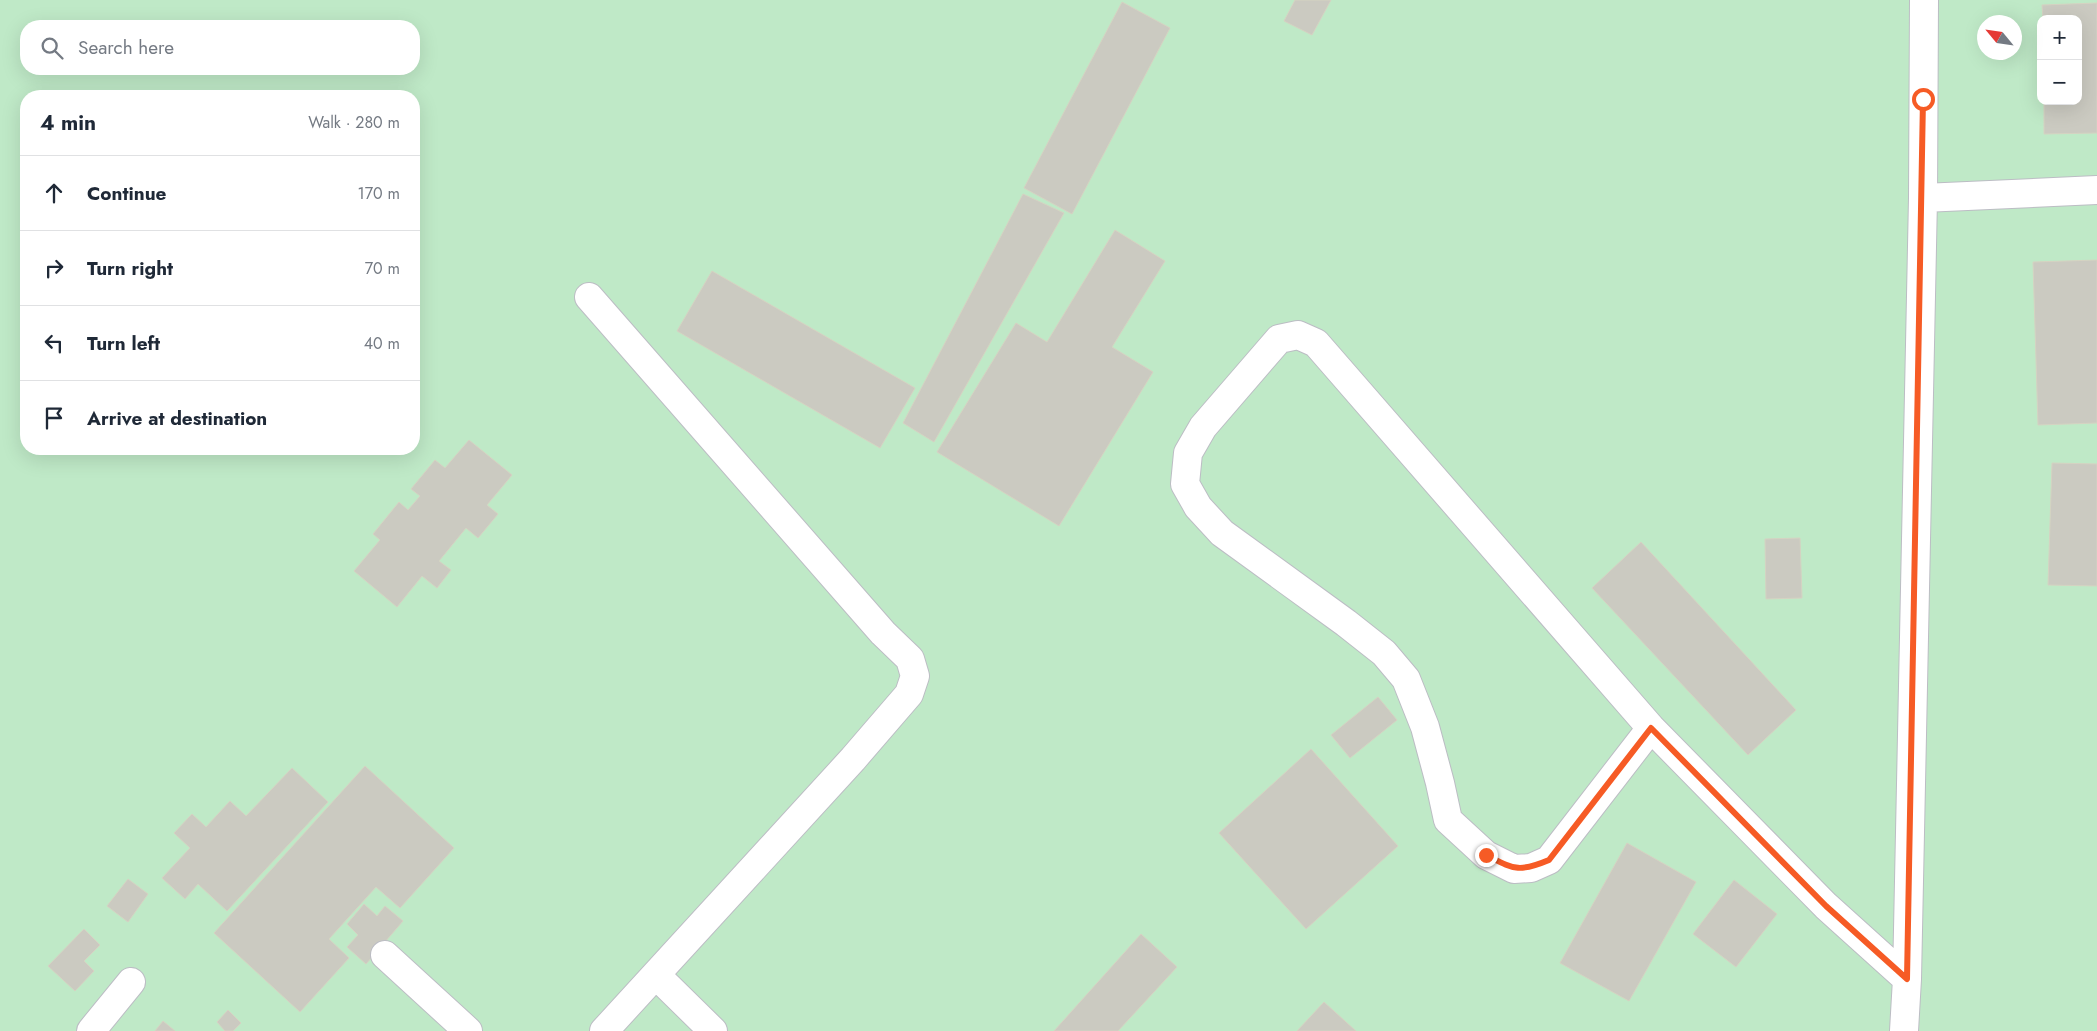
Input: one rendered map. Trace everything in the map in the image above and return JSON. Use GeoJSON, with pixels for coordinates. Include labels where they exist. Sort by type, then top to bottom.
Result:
{"type":"FeatureCollection","features":[{"type":"Feature","properties":{"kind":"street"},"geometry":{"type":"LineString","coordinates":[[1904,1031],[1907,979],[1923,198],[1924,0]]}},
{"type":"Feature","properties":{"kind":"street"},"geometry":{"type":"LineString","coordinates":[[1923,198],[2097,190]]}},
{"type":"Feature","properties":{"kind":"street"},"geometry":{"type":"LineString","coordinates":[[589,297],[883,633],[910,659],[915,676],[908,694],[859,752],[604,1031]]}},
{"type":"Feature","properties":{"kind":"street"},"geometry":{"type":"LineString","coordinates":[[1651,728],[1549,860],[1531,868],[1514,869],[1486,855],[1448,820],[1425,727],[1406,679],[1384,653],[1222,533],[1198,508],[1185,484],[1188,453],[1203,427],[1279,339],[1298,335],[1316,343],[1651,728],[1826,906],[1907,979]]}},
{"type":"Feature","properties":{"kind":"street"},"geometry":{"type":"LineString","coordinates":[[385,955],[468,1031]]}},
{"type":"Feature","properties":{"kind":"street"},"geometry":{"type":"LineString","coordinates":[[656,974],[713,1031]]}},
{"type":"Feature","properties":{"kind":"street"},"geometry":{"type":"LineString","coordinates":[[91,1031],[131,982]]}},
{"type":"Feature","properties":{"kind":"green space"},"geometry":{"type":"Polygon","coordinates":[[[0,0],[2097,0],[2097,1031],[0,1031],[0,0]]]}},
{"type":"Feature","properties":{"kind":"building"},"geometry":{"type":"Polygon","coordinates":[[[1295,0],[1331,0],[1312,35],[1284,21],[1295,0]]]}},
{"type":"Feature","properties":{"kind":"building"},"geometry":{"type":"Polygon","coordinates":[[[1122,2],[1170,28],[1072,214],[1024,188],[1122,2]]]}},
{"type":"Feature","properties":{"kind":"building"},"geometry":{"type":"Polygon","coordinates":[[[2097,3],[2097,133],[2044,134],[2044,105],[2082,105],[2082,15],[2043,15],[2042,5],[2097,3]]]}},
{"type":"Feature","properties":{"kind":"building"},"geometry":{"type":"Polygon","coordinates":[[[1023,194],[1064,213],[934,442],[903,423],[1023,194]]]}},
{"type":"Feature","properties":{"kind":"building"},"geometry":{"type":"Polygon","coordinates":[[[1115,230],[1165,261],[1112,347],[1153,372],[1059,526],[937,452],[1016,323],[1047,342],[1115,230]]]}},
{"type":"Feature","properties":{"kind":"building"},"geometry":{"type":"Polygon","coordinates":[[[2097,260],[2097,423],[2038,425],[2033,262],[2097,260]]]}},
{"type":"Feature","properties":{"kind":"building"},"geometry":{"type":"Polygon","coordinates":[[[712,271],[915,388],[880,448],[677,331],[712,271]]]}},
{"type":"Feature","properties":{"kind":"building"},"geometry":{"type":"Polygon","coordinates":[[[469,440],[512,475],[487,505],[498,514],[478,538],[466,528],[439,561],[451,570],[437,588],[422,576],[397,607],[354,571],[380,540],[373,534],[399,502],[408,510],[420,496],[411,489],[435,460],[445,468],[469,440]]]}},
{"type":"Feature","properties":{"kind":"building"},"geometry":{"type":"Polygon","coordinates":[[[2052,463],[2097,464],[2097,586],[2048,585],[2052,463]]]}},
{"type":"Feature","properties":{"kind":"building"},"geometry":{"type":"Polygon","coordinates":[[[1800,538],[1802,598],[1766,599],[1765,539],[1800,538]]]}},
{"type":"Feature","properties":{"kind":"building"},"geometry":{"type":"Polygon","coordinates":[[[1641,542],[1796,710],[1748,755],[1592,588],[1641,542]]]}},
{"type":"Feature","properties":{"kind":"building"},"geometry":{"type":"Polygon","coordinates":[[[1378,697],[1397,720],[1350,758],[1331,735],[1378,697]]]}},
{"type":"Feature","properties":{"kind":"building"},"geometry":{"type":"Polygon","coordinates":[[[1311,749],[1398,846],[1306,929],[1219,833],[1311,749]]]}},
{"type":"Feature","properties":{"kind":"building"},"geometry":{"type":"Polygon","coordinates":[[[365,766],[454,848],[400,908],[376,887],[329,939],[349,958],[300,1012],[214,933],[365,766]]]}},
{"type":"Feature","properties":{"kind":"building"},"geometry":{"type":"Polygon","coordinates":[[[292,768],[328,802],[227,911],[198,884],[185,899],[162,878],[190,848],[174,833],[192,814],[206,827],[230,801],[246,816],[292,768]]]}},
{"type":"Feature","properties":{"kind":"building"},"geometry":{"type":"Polygon","coordinates":[[[1627,843],[1696,882],[1629,1001],[1560,963],[1627,843]]]}},
{"type":"Feature","properties":{"kind":"building"},"geometry":{"type":"Polygon","coordinates":[[[128,879],[148,894],[128,922],[107,906],[128,879]]]}},
{"type":"Feature","properties":{"kind":"building"},"geometry":{"type":"Polygon","coordinates":[[[1734,880],[1777,914],[1736,967],[1693,934],[1734,880]]]}},
{"type":"Feature","properties":{"kind":"building"},"geometry":{"type":"Polygon","coordinates":[[[364,904],[377,916],[385,906],[403,921],[366,964],[347,947],[358,935],[347,924],[364,904]]]}},
{"type":"Feature","properties":{"kind":"building"},"geometry":{"type":"Polygon","coordinates":[[[84,929],[100,945],[84,961],[94,971],[75,991],[48,966],[84,929]]]}},
{"type":"Feature","properties":{"kind":"building"},"geometry":{"type":"Polygon","coordinates":[[[1141,934],[1177,967],[1118,1031],[1054,1031],[1141,934]]]}},
{"type":"Feature","properties":{"kind":"building"},"geometry":{"type":"Polygon","coordinates":[[[1324,1002],[1356,1031],[1297,1031],[1324,1002]]]}},
{"type":"Feature","properties":{"kind":"building"},"geometry":{"type":"Polygon","coordinates":[[[228,1010],[241,1023],[233,1031],[225,1031],[217,1022],[228,1010]]]}},
{"type":"Feature","properties":{"kind":"building"},"geometry":{"type":"Polygon","coordinates":[[[163,1021],[175,1031],[155,1031],[163,1021]]]}},
{"type":"Feature","properties":{"kind":"route"},"geometry":{"type":"LineString","coordinates":[[1486,855],[1514,869],[1531,868],[1549,860],[1651,728],[1826,906],[1907,979],[1923,198],[1923,99]]}}]}
